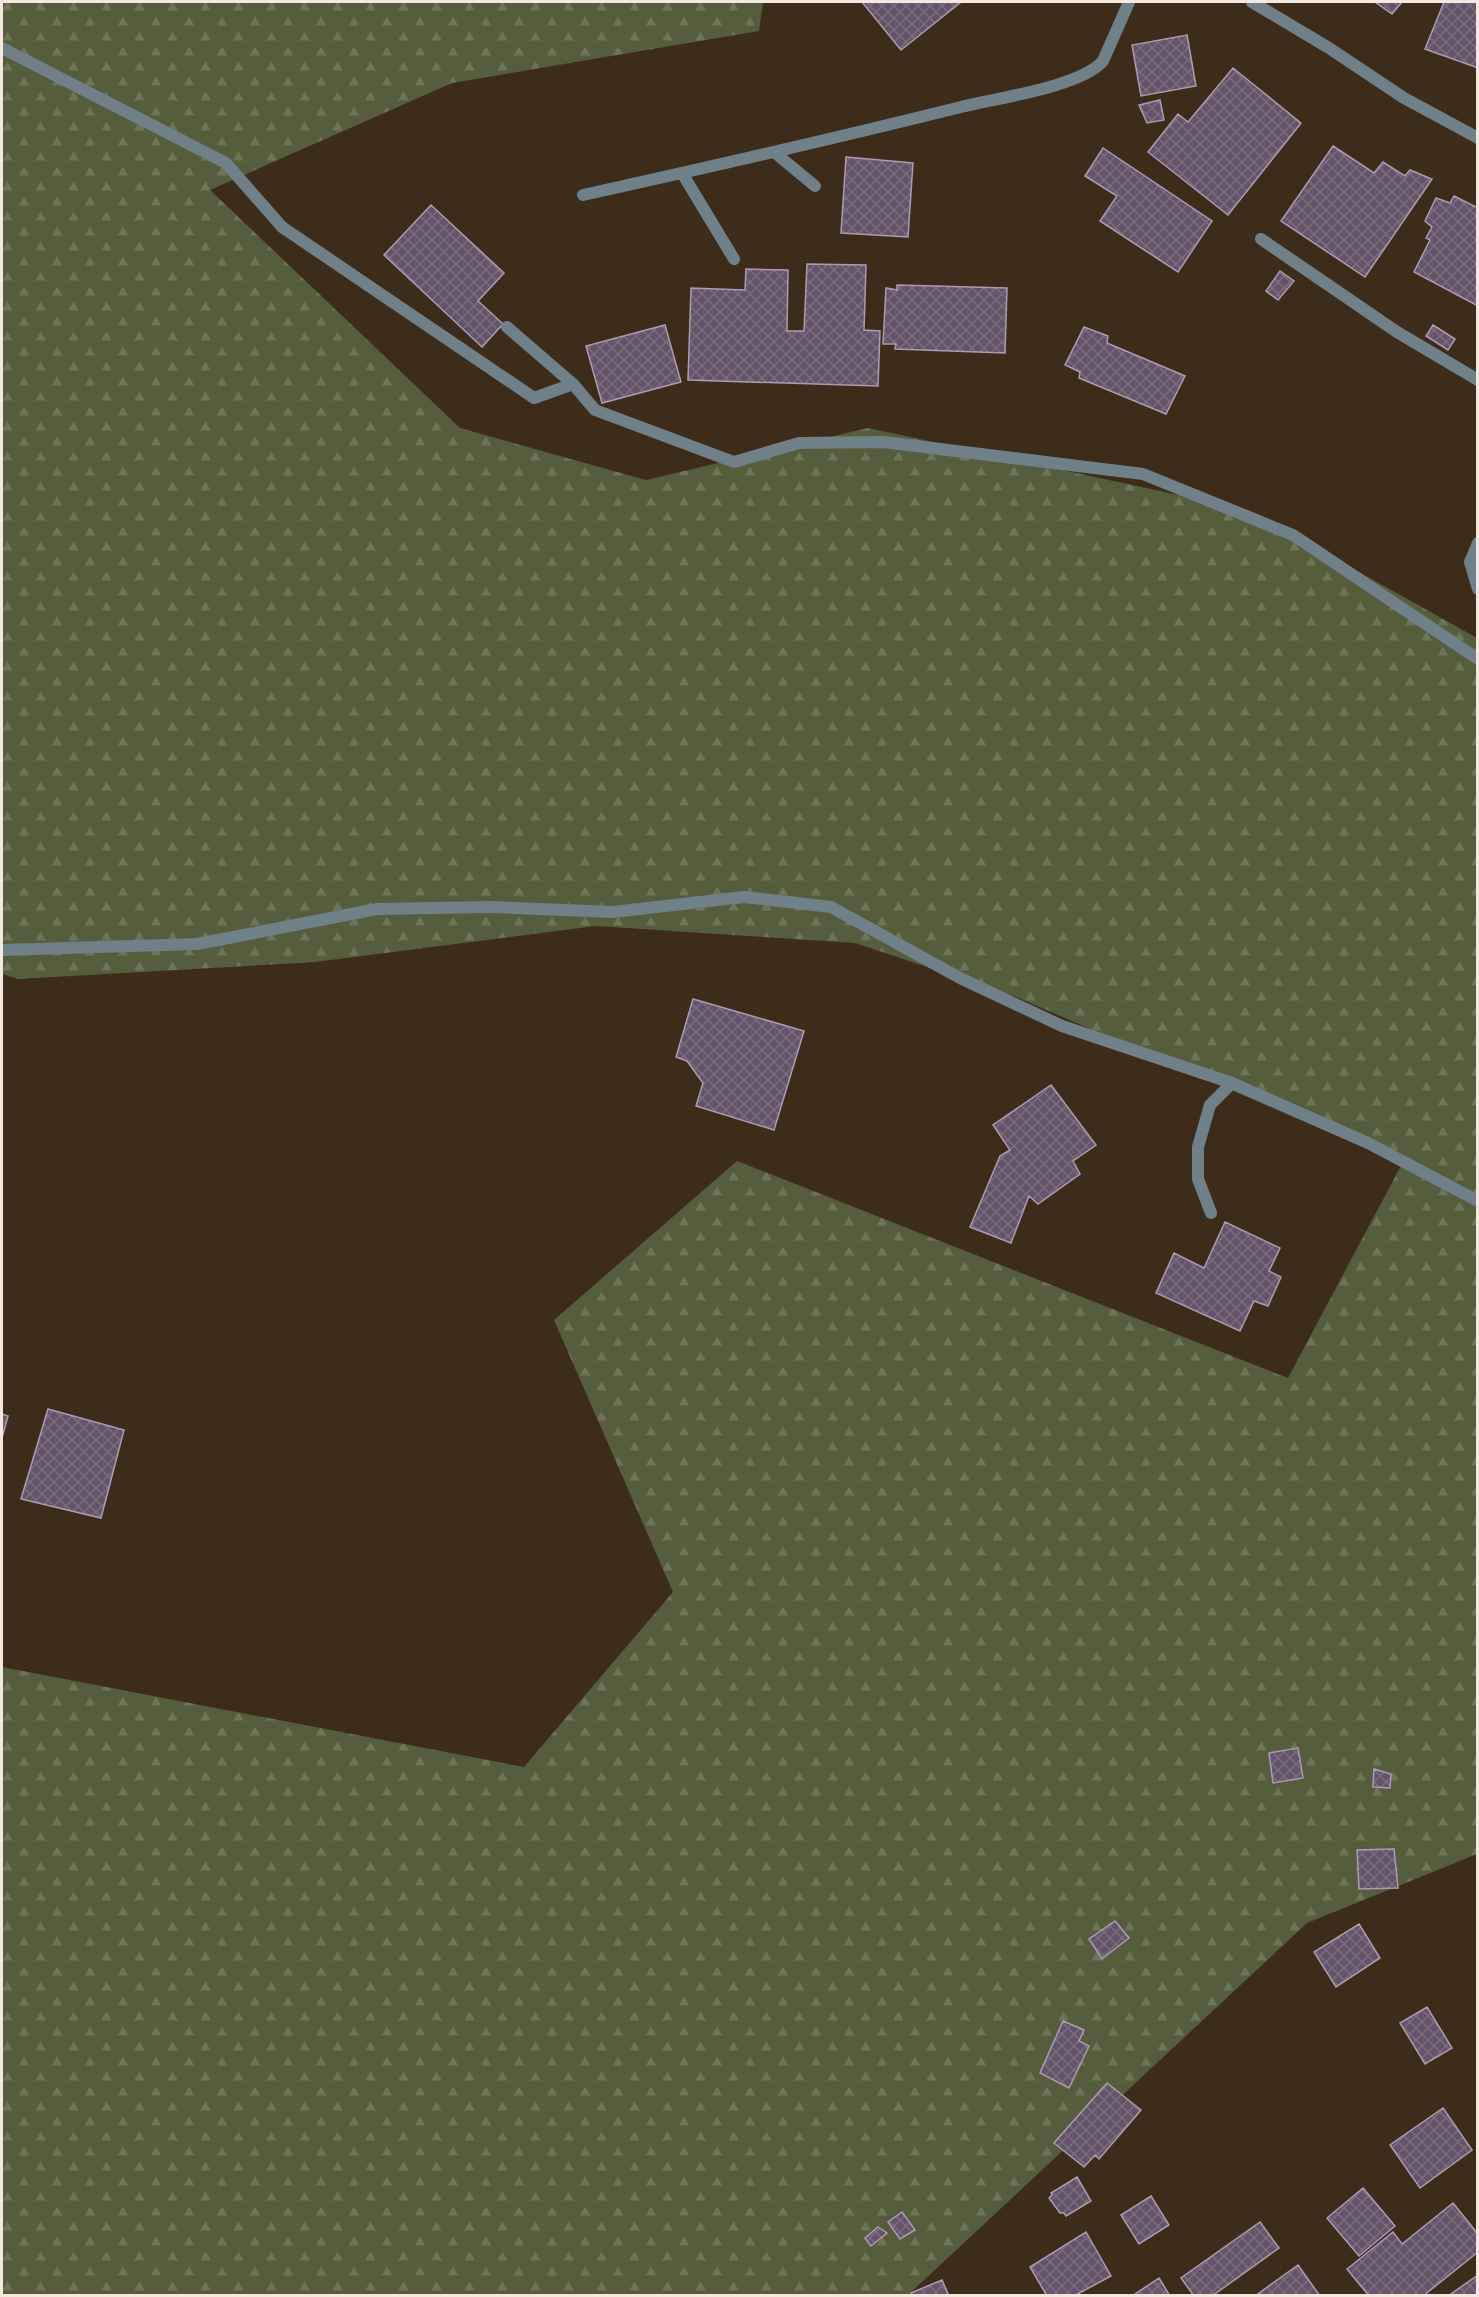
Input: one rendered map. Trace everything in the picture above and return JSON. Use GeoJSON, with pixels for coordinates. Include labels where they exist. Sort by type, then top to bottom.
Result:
{"type":"FeatureCollection","features":[{"type":"Feature","properties":{"kind":"street"},"geometry":{"type":"LineString","coordinates":[[583,195],[1058,84],[1096,69],[1103,61],[1129,2]]}},
{"type":"Feature","properties":{"kind":"street"},"geometry":{"type":"LineString","coordinates":[[1252,2],[1329,48],[1404,98],[1478,138]]}},
{"type":"Feature","properties":{"kind":"street"},"geometry":{"type":"LineString","coordinates":[[2,48],[226,163],[282,227],[534,398],[573,384]]}},
{"type":"Feature","properties":{"kind":"street"},"geometry":{"type":"LineString","coordinates":[[774,152],[815,186]]}},
{"type":"Feature","properties":{"kind":"street"},"geometry":{"type":"LineString","coordinates":[[682,173],[734,260]]}},
{"type":"Feature","properties":{"kind":"street"},"geometry":{"type":"LineString","coordinates":[[1261,239],[1397,332],[1478,380]]}},
{"type":"Feature","properties":{"kind":"street"},"geometry":{"type":"LineString","coordinates":[[507,327],[573,384],[595,410],[734,462],[800,444],[883,442],[1143,474],[1293,535],[1478,659]]}},
{"type":"Feature","properties":{"kind":"street"},"geometry":{"type":"LineString","coordinates":[[1478,543],[1470,562],[1478,589]]}},
{"type":"Feature","properties":{"kind":"street"},"geometry":{"type":"LineString","coordinates":[[2,950],[197,944],[377,909],[492,907],[613,912],[744,897],[831,907],[960,978],[1062,1026],[1232,1083],[1368,1143],[1478,1201]]}},
{"type":"Feature","properties":{"kind":"street"},"geometry":{"type":"LineString","coordinates":[[1211,1213],[1198,1179],[1198,1147],[1210,1106],[1232,1083]]}},
{"type":"Feature","properties":{"kind":"green space"},"geometry":{"type":"Polygon","coordinates":[[[2,2],[763,2],[759,31],[452,83],[210,190],[460,428],[646,480],[868,428],[1248,510],[1477,638],[1477,1854],[1307,1923],[908,2295],[2,2295],[2,1667],[524,1767],[673,1592],[554,1320],[737,1161],[1288,1378],[1402,1164],[1014,996],[855,943],[596,926],[315,962],[18,979],[2,974],[2,2]]]}},
{"type":"Feature","properties":{"kind":"building"},"geometry":{"type":"Polygon","coordinates":[[[862,2],[961,2],[901,50],[862,2]]]}},
{"type":"Feature","properties":{"kind":"building"},"geometry":{"type":"Polygon","coordinates":[[[1375,2],[1402,2],[1392,14],[1375,2]]]}},
{"type":"Feature","properties":{"kind":"building"},"geometry":{"type":"Polygon","coordinates":[[[1444,2],[1478,2],[1478,68],[1425,49],[1444,2]]]}},
{"type":"Feature","properties":{"kind":"building"},"geometry":{"type":"Polygon","coordinates":[[[1187,35],[1196,86],[1141,96],[1132,45],[1187,35]]]}},
{"type":"Feature","properties":{"kind":"building"},"geometry":{"type":"Polygon","coordinates":[[[1233,68],[1301,123],[1228,215],[1148,152],[1178,114],[1188,122],[1233,68]]]}},
{"type":"Feature","properties":{"kind":"building"},"geometry":{"type":"Polygon","coordinates":[[[1160,100],[1164,120],[1147,123],[1139,105],[1160,100]]]}},
{"type":"Feature","properties":{"kind":"building"},"geometry":{"type":"Polygon","coordinates":[[[1333,146],[1374,173],[1383,162],[1405,176],[1410,170],[1432,179],[1365,277],[1281,221],[1333,146]]]}},
{"type":"Feature","properties":{"kind":"building"},"geometry":{"type":"Polygon","coordinates":[[[1103,148],[1212,221],[1178,272],[1100,221],[1117,196],[1085,176],[1103,148]]]}},
{"type":"Feature","properties":{"kind":"building"},"geometry":{"type":"Polygon","coordinates":[[[846,157],[913,163],[908,237],[841,233],[846,157]]]}},
{"type":"Feature","properties":{"kind":"building"},"geometry":{"type":"Polygon","coordinates":[[[1454,196],[1478,208],[1478,306],[1414,272],[1430,240],[1426,238],[1432,227],[1425,221],[1436,198],[1450,203],[1454,196]]]}},
{"type":"Feature","properties":{"kind":"building"},"geometry":{"type":"Polygon","coordinates":[[[431,205],[504,273],[478,301],[503,324],[482,347],[384,255],[431,205]]]}},
{"type":"Feature","properties":{"kind":"building"},"geometry":{"type":"Polygon","coordinates":[[[807,264],[866,265],[864,330],[880,331],[878,386],[688,380],[691,288],[745,290],[746,269],[788,270],[787,331],[804,331],[807,264]]]}},
{"type":"Feature","properties":{"kind":"building"},"geometry":{"type":"Polygon","coordinates":[[[1280,271],[1294,281],[1278,300],[1266,291],[1280,271]]]}},
{"type":"Feature","properties":{"kind":"building"},"geometry":{"type":"Polygon","coordinates":[[[897,285],[1007,288],[1005,353],[895,349],[896,344],[883,344],[886,288],[897,290],[897,285]]]}},
{"type":"Feature","properties":{"kind":"building"},"geometry":{"type":"Polygon","coordinates":[[[665,325],[681,382],[602,403],[586,346],[665,325]]]}},
{"type":"Feature","properties":{"kind":"building"},"geometry":{"type":"Polygon","coordinates":[[[1433,325],[1455,339],[1448,350],[1426,336],[1433,325]]]}},
{"type":"Feature","properties":{"kind":"building"},"geometry":{"type":"Polygon","coordinates":[[[1084,327],[1108,336],[1107,343],[1185,376],[1166,414],[1079,378],[1080,372],[1065,365],[1084,327]]]}},
{"type":"Feature","properties":{"kind":"building"},"geometry":{"type":"Polygon","coordinates":[[[693,999],[804,1031],[774,1130],[696,1106],[703,1083],[687,1061],[676,1057],[693,999]]]}},
{"type":"Feature","properties":{"kind":"building"},"geometry":{"type":"Polygon","coordinates":[[[1051,1085],[1096,1145],[1073,1161],[1080,1174],[1038,1204],[1029,1196],[1011,1243],[970,1227],[1000,1156],[1010,1150],[993,1125],[1051,1085]]]}},
{"type":"Feature","properties":{"kind":"building"},"geometry":{"type":"Polygon","coordinates":[[[1225,1222],[1280,1248],[1269,1271],[1281,1277],[1268,1306],[1254,1301],[1240,1331],[1156,1293],[1174,1253],[1204,1268],[1225,1222]]]}},
{"type":"Feature","properties":{"kind":"building"},"geometry":{"type":"Polygon","coordinates":[[[48,1409],[124,1430],[101,1518],[21,1499],[48,1409]]]}},
{"type":"Feature","properties":{"kind":"building"},"geometry":{"type":"Polygon","coordinates":[[[2,1414],[8,1416],[2,1438],[2,1414]]]}},
{"type":"Feature","properties":{"kind":"building"},"geometry":{"type":"Polygon","coordinates":[[[1298,1748],[1303,1778],[1273,1783],[1269,1753],[1298,1748]]]}},
{"type":"Feature","properties":{"kind":"building"},"geometry":{"type":"Polygon","coordinates":[[[1374,1769],[1391,1774],[1390,1788],[1373,1787],[1374,1769]]]}},
{"type":"Feature","properties":{"kind":"building"},"geometry":{"type":"Polygon","coordinates":[[[1394,1849],[1398,1888],[1359,1889],[1357,1850],[1394,1849]]]}},
{"type":"Feature","properties":{"kind":"building"},"geometry":{"type":"Polygon","coordinates":[[[1115,1921],[1129,1938],[1102,1959],[1089,1939],[1115,1921]]]}},
{"type":"Feature","properties":{"kind":"building"},"geometry":{"type":"Polygon","coordinates":[[[1359,1924],[1380,1958],[1336,1987],[1314,1952],[1359,1924]]]}},
{"type":"Feature","properties":{"kind":"building"},"geometry":{"type":"Polygon","coordinates":[[[1427,2007],[1452,2048],[1425,2064],[1400,2023],[1427,2007]]]}},
{"type":"Feature","properties":{"kind":"building"},"geometry":{"type":"Polygon","coordinates":[[[1063,2021],[1084,2030],[1079,2041],[1089,2046],[1069,2088],[1040,2073],[1063,2021]]]}},
{"type":"Feature","properties":{"kind":"building"},"geometry":{"type":"Polygon","coordinates":[[[1107,2083],[1141,2110],[1099,2159],[1095,2155],[1084,2167],[1054,2143],[1107,2083]]]}},
{"type":"Feature","properties":{"kind":"building"},"geometry":{"type":"Polygon","coordinates":[[[1443,2108],[1472,2150],[1420,2188],[1390,2145],[1443,2108]]]}},
{"type":"Feature","properties":{"kind":"building"},"geometry":{"type":"Polygon","coordinates":[[[1077,2177],[1091,2201],[1066,2216],[1060,2213],[1049,2198],[1051,2193],[1077,2177]]]}},
{"type":"Feature","properties":{"kind":"building"},"geometry":{"type":"Polygon","coordinates":[[[1363,2188],[1395,2226],[1359,2256],[1327,2218],[1363,2188]]]}},
{"type":"Feature","properties":{"kind":"building"},"geometry":{"type":"Polygon","coordinates":[[[1151,2196],[1169,2225],[1139,2244],[1121,2215],[1151,2196]]]}},
{"type":"Feature","properties":{"kind":"building"},"geometry":{"type":"Polygon","coordinates":[[[1453,2203],[1478,2234],[1478,2252],[1423,2296],[1369,2296],[1347,2269],[1393,2232],[1402,2244],[1453,2203]]]}},
{"type":"Feature","properties":{"kind":"building"},"geometry":{"type":"Polygon","coordinates":[[[902,2212],[915,2230],[900,2239],[888,2222],[902,2212]]]}},
{"type":"Feature","properties":{"kind":"building"},"geometry":{"type":"Polygon","coordinates":[[[1260,2222],[1279,2248],[1212,2296],[1194,2296],[1181,2278],[1260,2222]]]}},
{"type":"Feature","properties":{"kind":"building"},"geometry":{"type":"Polygon","coordinates":[[[878,2227],[887,2233],[871,2246],[865,2238],[878,2227]]]}},
{"type":"Feature","properties":{"kind":"building"},"geometry":{"type":"Polygon","coordinates":[[[1086,2232],[1111,2276],[1074,2296],[1047,2296],[1030,2267],[1086,2232]]]}},
{"type":"Feature","properties":{"kind":"building"},"geometry":{"type":"Polygon","coordinates":[[[1298,2265],[1320,2296],[1255,2296],[1298,2265]]]}},
{"type":"Feature","properties":{"kind":"building"},"geometry":{"type":"Polygon","coordinates":[[[1478,2275],[1478,2296],[1448,2296],[1478,2275]]]}},
{"type":"Feature","properties":{"kind":"building"},"geometry":{"type":"Polygon","coordinates":[[[1159,2278],[1170,2296],[1132,2296],[1159,2278]]]}},
{"type":"Feature","properties":{"kind":"building"},"geometry":{"type":"Polygon","coordinates":[[[942,2280],[949,2296],[912,2296],[911,2293],[942,2280]]]}}]}
